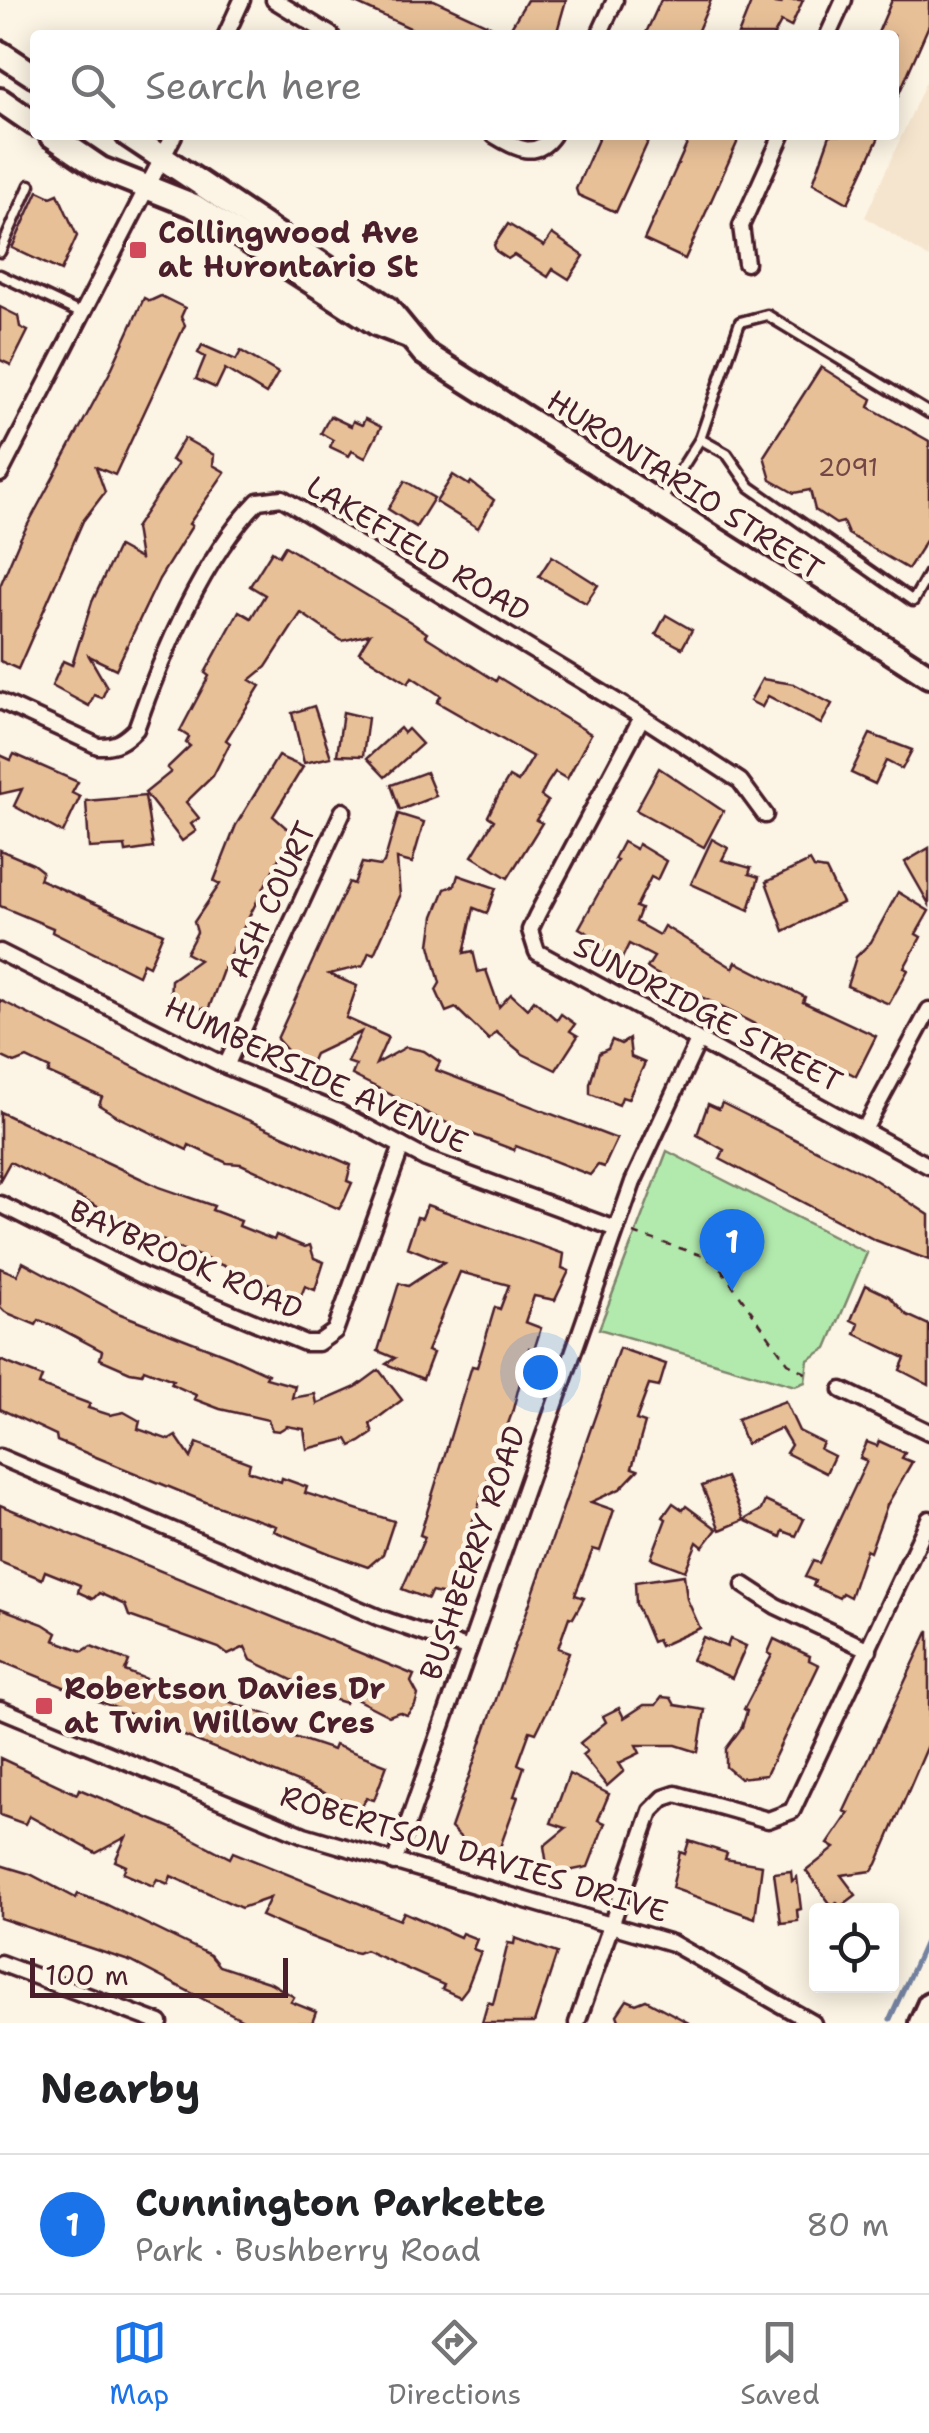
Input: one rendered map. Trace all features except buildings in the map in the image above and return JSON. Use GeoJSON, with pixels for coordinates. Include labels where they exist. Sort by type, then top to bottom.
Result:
{"type":"FeatureCollection","features":[{"type":"Feature","properties":{"kind":"main road"},"geometry":{"type":"LineString","coordinates":[[0,53],[30,73]]}},
{"type":"Feature","properties":{"kind":"main road"},"geometry":{"type":"LineString","coordinates":[[0,100],[30,121]]}},
{"type":"Feature","properties":{"kind":"main road","name":"HURONTARIO STREET"},"geometry":{"type":"LineString","coordinates":[[59,140],[101,168],[194,206],[378,324],[414,338]]}},
{"type":"Feature","properties":{"kind":"main road","name":"HURONTARIO STREET"},"geometry":{"type":"LineString","coordinates":[[136,140],[387,308],[424,353],[929,676]]}},
{"type":"Feature","properties":{"kind":"main road"},"geometry":{"type":"LineString","coordinates":[[920,2023],[929,2004]]}},
{"type":"Feature","properties":{"kind":"street"},"geometry":{"type":"LineString","coordinates":[[228,30],[242,0]]}},
{"type":"Feature","properties":{"kind":"street"},"geometry":{"type":"LineString","coordinates":[[274,0],[323,30]]}},
{"type":"Feature","properties":{"kind":"street"},"geometry":{"type":"LineString","coordinates":[[601,30],[615,0]]}},
{"type":"Feature","properties":{"kind":"street"},"geometry":{"type":"LineString","coordinates":[[830,30],[844,0]]}},
{"type":"Feature","properties":{"kind":"street"},"geometry":{"type":"LineString","coordinates":[[0,474],[171,140]]}},
{"type":"Feature","properties":{"kind":"street"},"geometry":{"type":"LineString","coordinates":[[502,140],[517,149],[533,150],[549,140]]}},
{"type":"Feature","properties":{"kind":"street"},"geometry":{"type":"LineString","coordinates":[[746,263],[741,226],[780,140]]}},
{"type":"Feature","properties":{"kind":"street","name":"LAKEFIELD ROAD"},"geometry":{"type":"LineString","coordinates":[[0,702],[98,746],[109,747],[127,738],[136,730],[194,597],[226,543],[246,512],[270,497],[298,506],[642,717]]}},
{"type":"Feature","properties":{"kind":"street"},"geometry":{"type":"LineString","coordinates":[[642,717],[740,781],[765,815]]}},
{"type":"Feature","properties":{"kind":"street","name":"SUNDRIDGE STREET"},"geometry":{"type":"LineString","coordinates":[[642,717],[537,916],[530,942],[544,959],[865,1128],[929,1166]]}},
{"type":"Feature","properties":{"kind":"street","name":"ASH COURT"},"geometry":{"type":"LineString","coordinates":[[226,1066],[343,811]]}},
{"type":"Feature","properties":{"kind":"street","name":"HUMBERSIDE AVENUE"},"geometry":{"type":"LineString","coordinates":[[0,952],[226,1066],[338,1112],[460,1173],[624,1230]]}},
{"type":"Feature","properties":{"kind":"street"},"geometry":{"type":"LineString","coordinates":[[865,1128],[929,1010]]}},
{"type":"Feature","properties":{"kind":"street","name":"BUSHBERRY ROAD"},"geometry":{"type":"LineString","coordinates":[[394,1863],[469,1649],[698,1041]]}},
{"type":"Feature","properties":{"kind":"street","name":"BAYBROOK ROAD"},"geometry":{"type":"LineString","coordinates":[[0,1204],[160,1284],[305,1343],[318,1343],[335,1331],[402,1146]]}},
{"type":"Feature","properties":{"kind":"street"},"geometry":{"type":"LineString","coordinates":[[842,1390],[929,1432]]}},
{"type":"Feature","properties":{"kind":"street"},"geometry":{"type":"LineString","coordinates":[[0,1457],[380,1618],[469,1649]]}},
{"type":"Feature","properties":{"kind":"street"},"geometry":{"type":"LineString","coordinates":[[577,2023],[646,1823],[664,1798],[687,1795],[768,1820],[792,1811],[929,1519]]}},
{"type":"Feature","properties":{"kind":"street"},"geometry":{"type":"LineString","coordinates":[[744,1584],[776,1606],[868,1650]]}},
{"type":"Feature","properties":{"kind":"street","name":"ROBERTSON DAVIES DRIVE"},"geometry":{"type":"LineString","coordinates":[[0,1709],[304,1835],[672,1943],[813,2023]]}},
{"type":"Feature","properties":{"kind":"street"},"geometry":{"type":"LineString","coordinates":[[0,1963],[160,2023]]}},
{"type":"Feature","properties":{"kind":"lane"},"geometry":{"type":"LineString","coordinates":[[0,252],[30,185]]}},
{"type":"Feature","properties":{"kind":"lane"},"geometry":{"type":"LineString","coordinates":[[0,275],[80,313]]}},
{"type":"Feature","properties":{"kind":"lane"},"geometry":{"type":"LineString","coordinates":[[658,504],[700,439],[740,322],[752,316],[767,315],[929,413]]}},
{"type":"Feature","properties":{"kind":"lane"},"geometry":{"type":"LineString","coordinates":[[700,439],[727,454],[750,488],[913,600],[929,573]]}},
{"type":"Feature","properties":{"kind":"path"},"geometry":{"type":"LineString","coordinates":[[624,1230],[704,1256],[719,1266],[788,1363],[809,1374]]}},
{"type":"Feature","properties":{"kind":"shaded area"},"geometry":{"type":"Polygon","coordinates":[[[929,75],[929,258],[865,217],[929,75]]]}},
{"type":"Feature","properties":{"kind":"green space"},"geometry":{"type":"Polygon","coordinates":[[[667,1151],[867,1253],[827,1348],[808,1360],[805,1382],[795,1386],[599,1329],[667,1151]]]}},
{"type":"Feature","properties":{"kind":"waterway"},"geometry":{"type":"LineString","coordinates":[[890,2019],[929,1933]]}},
{"type":"Feature","properties":{"kind":"place","name":"Collingwood Ave at Hurontario St"},"geometry":{"type":"Point","coordinates":[138,250]}},
{"type":"Feature","properties":{"kind":"place","name":"Cunnington Parkette"},"geometry":{"type":"Point","coordinates":[732,1291]}},
{"type":"Feature","properties":{"kind":"place","name":"Robertson Davies Dr at Twin Willow Cres"},"geometry":{"type":"Point","coordinates":[44,1706]}}]}
